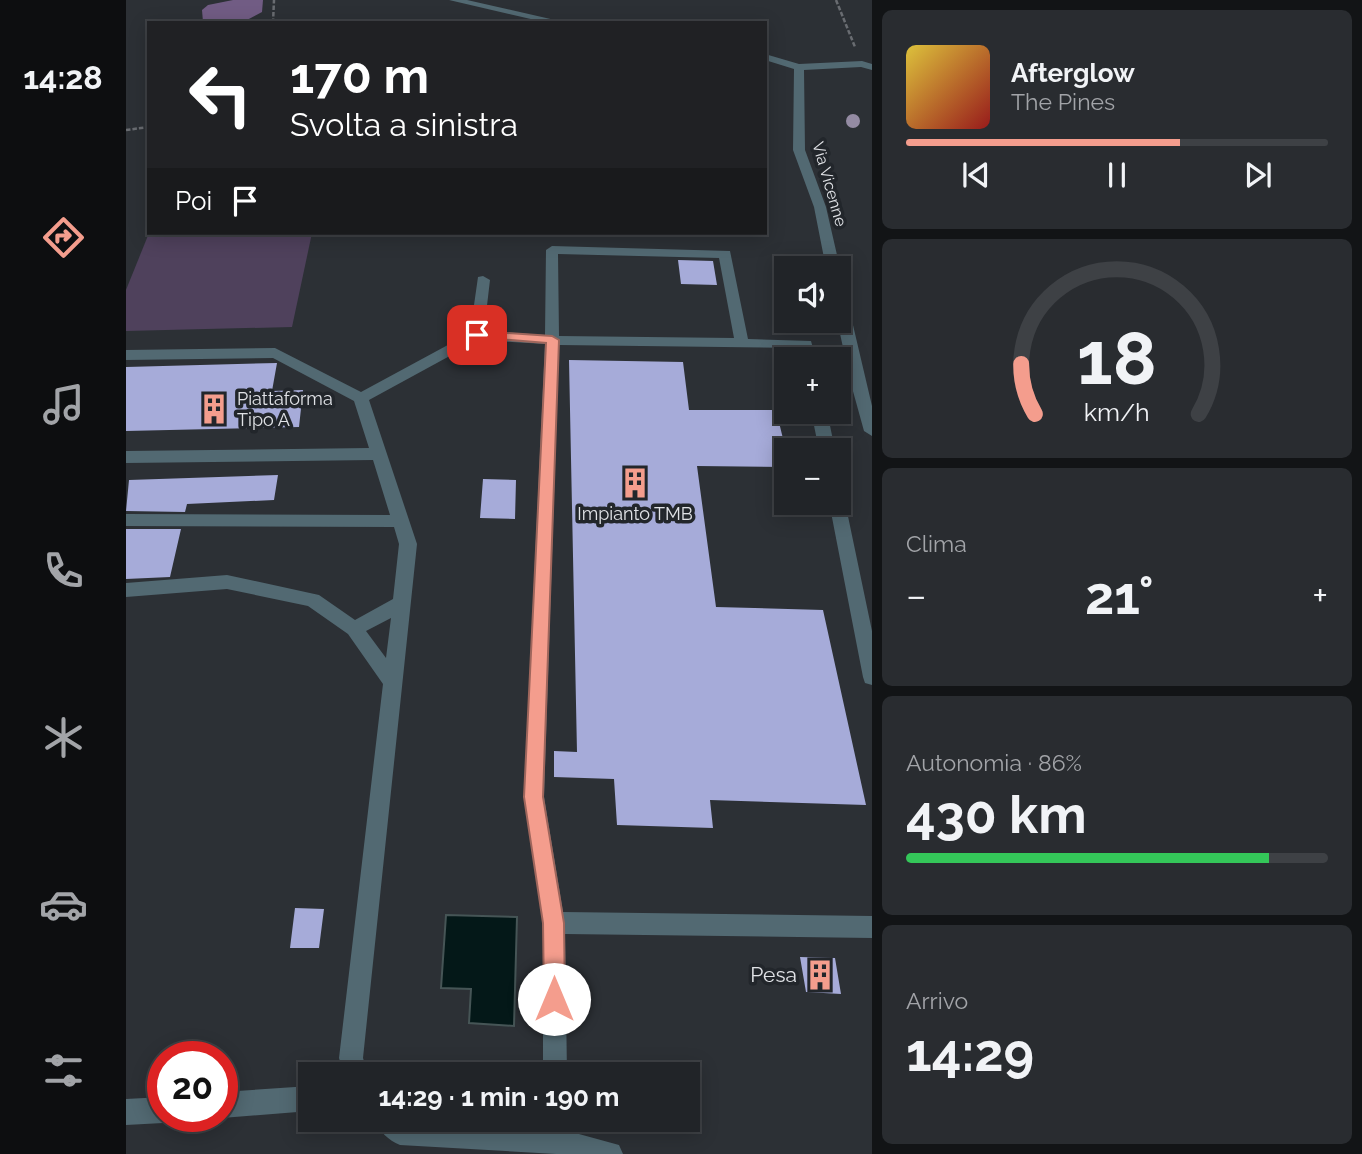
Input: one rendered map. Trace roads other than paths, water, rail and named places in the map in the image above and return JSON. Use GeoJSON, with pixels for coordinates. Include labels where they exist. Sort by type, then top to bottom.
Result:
{"type":"FeatureCollection","features":[{"type":"Feature","properties":{"kind":"street"},"geometry":{"type":"LineString","coordinates":[[454,0],[554,21]]}},
{"type":"Feature","properties":{"kind":"street"},"geometry":{"type":"LineString","coordinates":[[767,58],[799,67],[867,66]]}},
{"type":"Feature","properties":{"kind":"street","name":"Via Vicenne"},"geometry":{"type":"LineString","coordinates":[[799,67],[799,150],[820,207],[830,256]]}},
{"type":"Feature","properties":{"kind":"street"},"geometry":{"type":"LineString","coordinates":[[555,1062],[554,923],[534,797],[552,340],[552,250],[725,254],[742,343]]}},
{"type":"Feature","properties":{"kind":"street"},"geometry":{"type":"LineString","coordinates":[[477,335],[483,280]]}},
{"type":"Feature","properties":{"kind":"street"},"geometry":{"type":"LineString","coordinates":[[847,333],[872,432]]}},
{"type":"Feature","properties":{"kind":"street"},"geometry":{"type":"LineString","coordinates":[[361,398],[477,335],[552,340],[806,344],[807,347]]}},
{"type":"Feature","properties":{"kind":"street"},"geometry":{"type":"LineString","coordinates":[[126,355],[275,353],[361,398],[401,521],[408,544],[352,1062]]}},
{"type":"Feature","properties":{"kind":"street"},"geometry":{"type":"LineString","coordinates":[[126,457],[379,454]]}},
{"type":"Feature","properties":{"kind":"street"},"geometry":{"type":"LineString","coordinates":[[841,515],[872,677]]}},
{"type":"Feature","properties":{"kind":"street"},"geometry":{"type":"LineString","coordinates":[[126,520],[401,521]]}},
{"type":"Feature","properties":{"kind":"street"},"geometry":{"type":"LineString","coordinates":[[126,590],[227,582],[313,600],[354,629],[393,683]]}},
{"type":"Feature","properties":{"kind":"street"},"geometry":{"type":"LineString","coordinates":[[354,629],[402,603]]}},
{"type":"Feature","properties":{"kind":"street"},"geometry":{"type":"LineString","coordinates":[[554,923],[872,927]]}},
{"type":"Feature","properties":{"kind":"street"},"geometry":{"type":"LineString","coordinates":[[238,1104],[298,1099]]}},
{"type":"Feature","properties":{"kind":"street"},"geometry":{"type":"LineString","coordinates":[[126,1112],[147,1111]]}},
{"type":"Feature","properties":{"kind":"street"},"geometry":{"type":"LineString","coordinates":[[557,1132],[610,1154]]}},
{"type":"Feature","properties":{"kind":"place","name":"Piattaforma Tipo A"},"geometry":{"type":"Point","coordinates":[214,409]}},
{"type":"Feature","properties":{"kind":"place","name":"Impianto TMB"},"geometry":{"type":"Point","coordinates":[635,483]}},
{"type":"Feature","properties":{"kind":"place","name":"Pesa"},"geometry":{"type":"Point","coordinates":[820,975]}}]}
